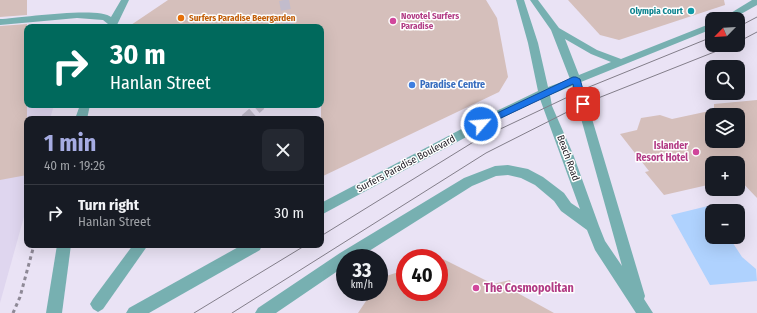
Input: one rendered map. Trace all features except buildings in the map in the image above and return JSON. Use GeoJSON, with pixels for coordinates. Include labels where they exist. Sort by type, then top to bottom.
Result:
{"type":"FeatureCollection","features":[{"type":"Feature","properties":{"kind":"street"},"geometry":{"type":"LineString","coordinates":[[112,24],[125,0]]}},
{"type":"Feature","properties":{"kind":"street","name":"Beach Road"},"geometry":{"type":"LineString","coordinates":[[520,0],[533,43],[544,93],[592,226],[600,245],[643,309]]}},
{"type":"Feature","properties":{"kind":"street"},"geometry":{"type":"LineString","coordinates":[[534,0],[556,30],[594,52],[620,62]]}},
{"type":"Feature","properties":{"kind":"street"},"geometry":{"type":"LineString","coordinates":[[738,12],[757,1]]}},
{"type":"Feature","properties":{"kind":"street"},"geometry":{"type":"LineString","coordinates":[[0,22],[77,15],[106,17],[110,24]]}},
{"type":"Feature","properties":{"kind":"street","name":"Surfers Paradise Boulevard"},"geometry":{"type":"LineString","coordinates":[[324,207],[494,117],[544,93],[705,29]]}},
{"type":"Feature","properties":{"kind":"street","name":"Beach Road"},"geometry":{"type":"LineString","coordinates":[[556,30],[576,79],[589,132],[643,309]]}},
{"type":"Feature","properties":{"kind":"street"},"geometry":{"type":"LineString","coordinates":[[360,249],[468,182],[495,171],[508,170],[524,173],[539,181],[558,197],[566,207],[592,226]]}},
{"type":"Feature","properties":{"kind":"street"},"geometry":{"type":"LineString","coordinates":[[54,313],[64,248]]}},
{"type":"Feature","properties":{"kind":"street"},"geometry":{"type":"LineString","coordinates":[[98,304],[139,248]]}},
{"type":"Feature","properties":{"kind":"street"},"geometry":{"type":"LineString","coordinates":[[134,313],[250,248]]}},
{"type":"Feature","properties":{"kind":"street"},"geometry":{"type":"LineString","coordinates":[[263,313],[336,264]]}},
{"type":"Feature","properties":{"kind":"path"},"geometry":{"type":"LineString","coordinates":[[13,313],[20,297],[33,248]]}},
{"type":"Feature","properties":{"kind":"shaded area"},"geometry":{"type":"Polygon","coordinates":[[[0,41],[24,98],[24,108],[53,108],[51,116],[24,116],[24,217],[0,303],[0,41]]]}},
{"type":"Feature","properties":{"kind":"water"},"geometry":{"type":"Polygon","coordinates":[[[705,207],[705,244],[734,244],[742,257],[756,269],[757,281],[710,285],[671,215],[705,207]]]}},
{"type":"Feature","properties":{"kind":"tunnel"},"geometry":{"type":"LineString","coordinates":[[284,0],[288,24]]}},
{"type":"Feature","properties":{"kind":"tunnel"},"geometry":{"type":"LineString","coordinates":[[248,116],[258,108]]}},
{"type":"Feature","properties":{"kind":"tram line"},"geometry":{"type":"LineString","coordinates":[[745,23],[757,17]]}},
{"type":"Feature","properties":{"kind":"tram line"},"geometry":{"type":"LineString","coordinates":[[745,38],[757,32]]}},
{"type":"Feature","properties":{"kind":"tram line"},"geometry":{"type":"LineString","coordinates":[[324,234],[475,141],[589,87],[705,40]]}},
{"type":"Feature","properties":{"kind":"tram line"},"geometry":{"type":"LineString","coordinates":[[232,313],[486,153],[583,104],[714,52]]}},
{"type":"Feature","properties":{"kind":"tram line"},"geometry":{"type":"LineString","coordinates":[[194,313],[301,248]]}},
{"type":"Feature","properties":{"kind":"place","name":"Olympia Court"},"geometry":{"type":"Point","coordinates":[691,11]}},
{"type":"Feature","properties":{"kind":"place","name":"Surfers Paradise Beergarden"},"geometry":{"type":"Point","coordinates":[181,18]}},
{"type":"Feature","properties":{"kind":"place","name":"Novotel Surfers Paradise"},"geometry":{"type":"Point","coordinates":[393,21]}},
{"type":"Feature","properties":{"kind":"place","name":"Paradise Centre"},"geometry":{"type":"Point","coordinates":[412,85]}},
{"type":"Feature","properties":{"kind":"place","name":"Islander Resort Hotel"},"geometry":{"type":"Point","coordinates":[696,152]}},
{"type":"Feature","properties":{"kind":"place","name":"The Cosmopolitan"},"geometry":{"type":"Point","coordinates":[476,288]}},
{"type":"Feature","properties":{"kind":"route"},"geometry":{"type":"LineString","coordinates":[[481,124],[576,79],[583,104]]}}]}
